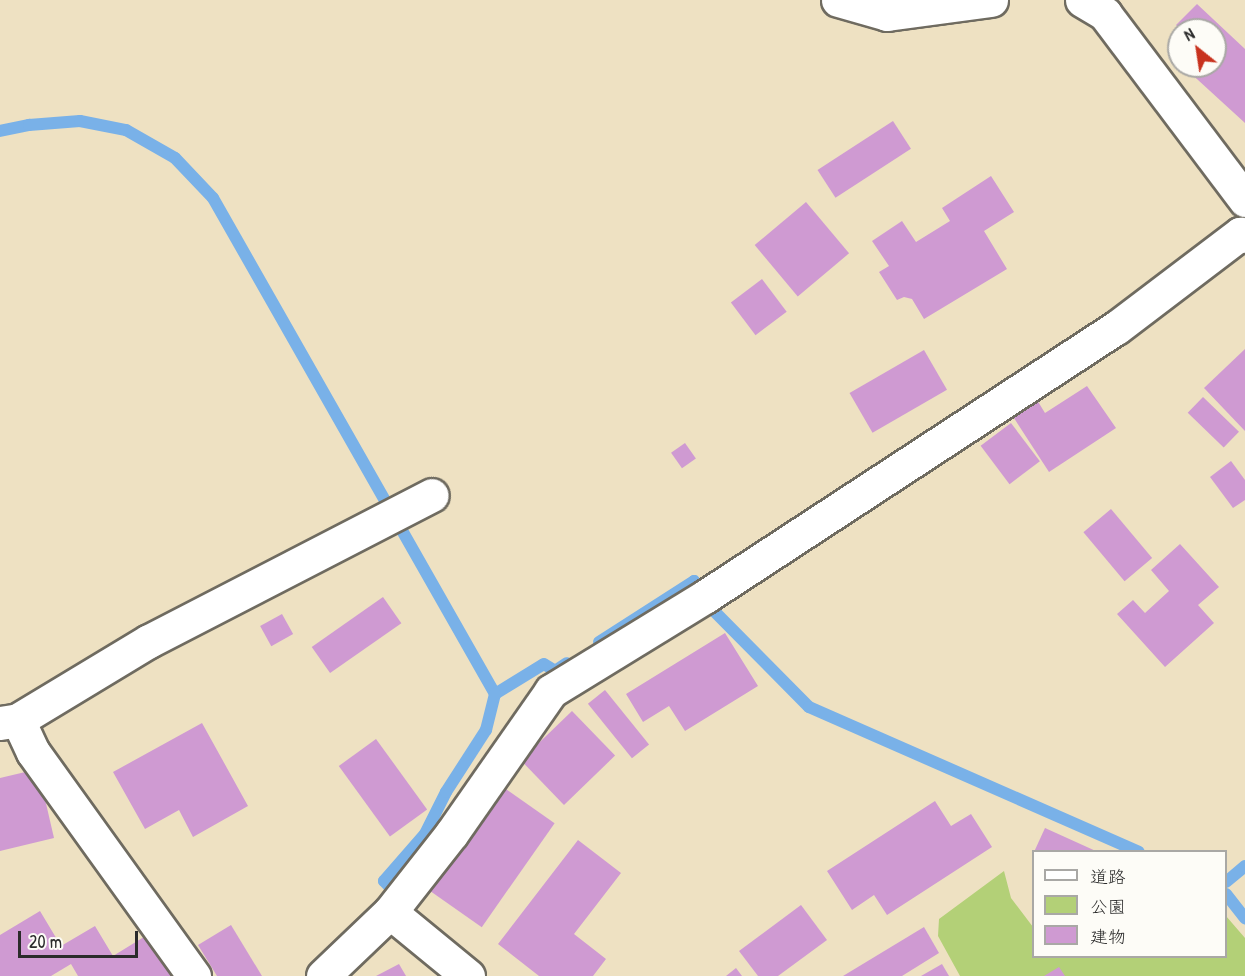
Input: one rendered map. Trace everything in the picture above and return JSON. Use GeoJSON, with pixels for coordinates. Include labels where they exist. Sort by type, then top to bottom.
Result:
{"type":"FeatureCollection","features":[{"type":"Feature","properties":{"kind":"street"},"geometry":{"type":"LineString","coordinates":[[838,0],[887,14],[991,0]]}},
{"type":"Feature","properties":{"kind":"street"},"geometry":{"type":"LineString","coordinates":[[1082,0],[1105,14],[1245,200]]}},
{"type":"Feature","properties":{"kind":"street"},"geometry":{"type":"LineString","coordinates":[[323,976],[390,912],[452,833],[551,692],[706,596],[1116,328],[1243,229]]}},
{"type":"Feature","properties":{"kind":"street"},"geometry":{"type":"LineString","coordinates":[[194,976],[9,721],[149,641],[432,495]]}},
{"type":"Feature","properties":{"kind":"street"},"geometry":{"type":"LineString","coordinates":[[390,912],[468,976]]}},
{"type":"Feature","properties":{"kind":"green space"},"geometry":{"type":"Polygon","coordinates":[[[1004,871],[1011,898],[1032,926],[1032,958],[1227,958],[1227,917],[1245,938],[1245,976],[960,976],[938,936],[939,919],[1004,871]]]}},
{"type":"Feature","properties":{"kind":"building"},"geometry":{"type":"Polygon","coordinates":[[[1197,4],[1212,18],[1183,18],[1197,4]]]}},
{"type":"Feature","properties":{"kind":"building"},"geometry":{"type":"Polygon","coordinates":[[[1227,32],[1245,49],[1245,123],[1196,78],[1227,78],[1227,32]]]}},
{"type":"Feature","properties":{"kind":"building"},"geometry":{"type":"Polygon","coordinates":[[[893,121],[911,149],[835,198],[818,170],[893,121]]]}},
{"type":"Feature","properties":{"kind":"building"},"geometry":{"type":"Polygon","coordinates":[[[991,176],[1014,212],[984,231],[1007,269],[924,319],[912,299],[904,297],[897,300],[879,272],[889,266],[872,241],[902,221],[916,242],[950,221],[942,208],[991,176]]]}},
{"type":"Feature","properties":{"kind":"building"},"geometry":{"type":"Polygon","coordinates":[[[806,202],[849,253],[798,296],[755,245],[806,202]]]}},
{"type":"Feature","properties":{"kind":"building"},"geometry":{"type":"Polygon","coordinates":[[[762,279],[787,312],[756,335],[731,302],[762,279]]]}},
{"type":"Feature","properties":{"kind":"building"},"geometry":{"type":"Polygon","coordinates":[[[1245,349],[1245,431],[1204,388],[1245,349]]]}},
{"type":"Feature","properties":{"kind":"building"},"geometry":{"type":"Polygon","coordinates":[[[924,350],[947,390],[873,433],[850,393],[924,350]]]}},
{"type":"Feature","properties":{"kind":"building"},"geometry":{"type":"Polygon","coordinates":[[[1087,386],[1116,428],[1049,472],[1012,415],[1037,400],[1045,413],[1087,386]]]}},
{"type":"Feature","properties":{"kind":"building"},"geometry":{"type":"Polygon","coordinates":[[[1203,397],[1239,432],[1224,448],[1188,413],[1203,397]]]}},
{"type":"Feature","properties":{"kind":"building"},"geometry":{"type":"Polygon","coordinates":[[[1011,423],[1040,461],[1010,484],[981,446],[1011,423]]]}},
{"type":"Feature","properties":{"kind":"building"},"geometry":{"type":"Polygon","coordinates":[[[685,443],[696,459],[682,468],[671,453],[685,443]]]}},
{"type":"Feature","properties":{"kind":"building"},"geometry":{"type":"Polygon","coordinates":[[[1231,461],[1245,480],[1245,500],[1233,508],[1210,477],[1231,461]]]}},
{"type":"Feature","properties":{"kind":"building"},"geometry":{"type":"Polygon","coordinates":[[[1111,509],[1152,558],[1125,581],[1083,532],[1111,509]]]}},
{"type":"Feature","properties":{"kind":"building"},"geometry":{"type":"Polygon","coordinates":[[[1180,544],[1219,587],[1198,605],[1214,623],[1165,667],[1117,614],[1133,600],[1145,613],[1169,591],[1151,570],[1180,544]]]}},
{"type":"Feature","properties":{"kind":"building"},"geometry":{"type":"Polygon","coordinates":[[[383,597],[401,623],[330,673],[312,647],[383,597]]]}},
{"type":"Feature","properties":{"kind":"building"},"geometry":{"type":"Polygon","coordinates":[[[282,614],[293,634],[271,646],[260,626],[282,614]]]}},
{"type":"Feature","properties":{"kind":"building"},"geometry":{"type":"Polygon","coordinates":[[[725,633],[758,686],[685,731],[669,706],[643,722],[626,694],[725,633]]]}},
{"type":"Feature","properties":{"kind":"building"},"geometry":{"type":"Polygon","coordinates":[[[605,690],[649,744],[632,758],[588,704],[605,690]]]}},
{"type":"Feature","properties":{"kind":"building"},"geometry":{"type":"Polygon","coordinates":[[[572,711],[615,756],[564,805],[521,760],[572,711]]]}},
{"type":"Feature","properties":{"kind":"building"},"geometry":{"type":"Polygon","coordinates":[[[202,723],[248,806],[193,837],[179,810],[145,829],[113,772],[202,723]]]}},
{"type":"Feature","properties":{"kind":"building"},"geometry":{"type":"Polygon","coordinates":[[[376,739],[427,809],[390,836],[339,766],[376,739]]]}},
{"type":"Feature","properties":{"kind":"building"},"geometry":{"type":"Polygon","coordinates":[[[38,769],[54,838],[0,851],[0,778],[38,769]]]}},
{"type":"Feature","properties":{"kind":"building"},"geometry":{"type":"Polygon","coordinates":[[[503,787],[555,823],[482,927],[430,891],[503,787]]]}},
{"type":"Feature","properties":{"kind":"building"},"geometry":{"type":"Polygon","coordinates":[[[935,801],[951,826],[971,814],[992,847],[887,915],[874,895],[852,910],[827,871],[935,801]]]}},
{"type":"Feature","properties":{"kind":"building"},"geometry":{"type":"Polygon","coordinates":[[[1045,828],[1094,850],[1035,850],[1045,828]]]}},
{"type":"Feature","properties":{"kind":"building"},"geometry":{"type":"Polygon","coordinates":[[[578,840],[621,873],[574,934],[606,959],[593,976],[539,976],[498,944],[578,840]]]}},
{"type":"Feature","properties":{"kind":"building"},"geometry":{"type":"Polygon","coordinates":[[[801,905],[827,940],[778,976],[758,976],[739,951],[801,905]]]}},
{"type":"Feature","properties":{"kind":"building"},"geometry":{"type":"Polygon","coordinates":[[[40,911],[61,946],[95,926],[113,956],[152,932],[177,976],[78,976],[71,964],[51,976],[0,976],[0,935],[40,911]]]}},
{"type":"Feature","properties":{"kind":"building"},"geometry":{"type":"Polygon","coordinates":[[[231,925],[262,976],[217,976],[198,945],[231,925]]]}},
{"type":"Feature","properties":{"kind":"building"},"geometry":{"type":"Polygon","coordinates":[[[924,927],[939,953],[902,976],[843,976],[924,927]]]}},
{"type":"Feature","properties":{"kind":"building"},"geometry":{"type":"Polygon","coordinates":[[[399,964],[406,976],[376,976],[399,964]]]}},
{"type":"Feature","properties":{"kind":"building"},"geometry":{"type":"Polygon","coordinates":[[[942,964],[949,976],[921,976],[942,964]]]}},
{"type":"Feature","properties":{"kind":"building"},"geometry":{"type":"Polygon","coordinates":[[[1059,967],[1065,976],[1044,976],[1059,967]]]}},
{"type":"Feature","properties":{"kind":"building"},"geometry":{"type":"Polygon","coordinates":[[[736,968],[742,976],[726,976],[736,968]]]}},
{"type":"Feature","properties":{"kind":"waterway"},"geometry":{"type":"LineString","coordinates":[[0,131],[29,125],[80,121],[126,130],[175,158],[213,198],[495,694],[544,664],[555,671],[567,663]]}},
{"type":"Feature","properties":{"kind":"waterway"},"geometry":{"type":"LineString","coordinates":[[599,642],[694,581],[714,611],[809,707],[1134,850]]}},
{"type":"Feature","properties":{"kind":"waterway"},"geometry":{"type":"LineString","coordinates":[[399,897],[384,881],[425,834],[446,792],[486,730],[495,694]]}},
{"type":"Feature","properties":{"kind":"waterway"},"geometry":{"type":"LineString","coordinates":[[1227,881],[1245,866]]}},
{"type":"Feature","properties":{"kind":"waterway"},"geometry":{"type":"LineString","coordinates":[[1227,895],[1245,918]]}}]}
